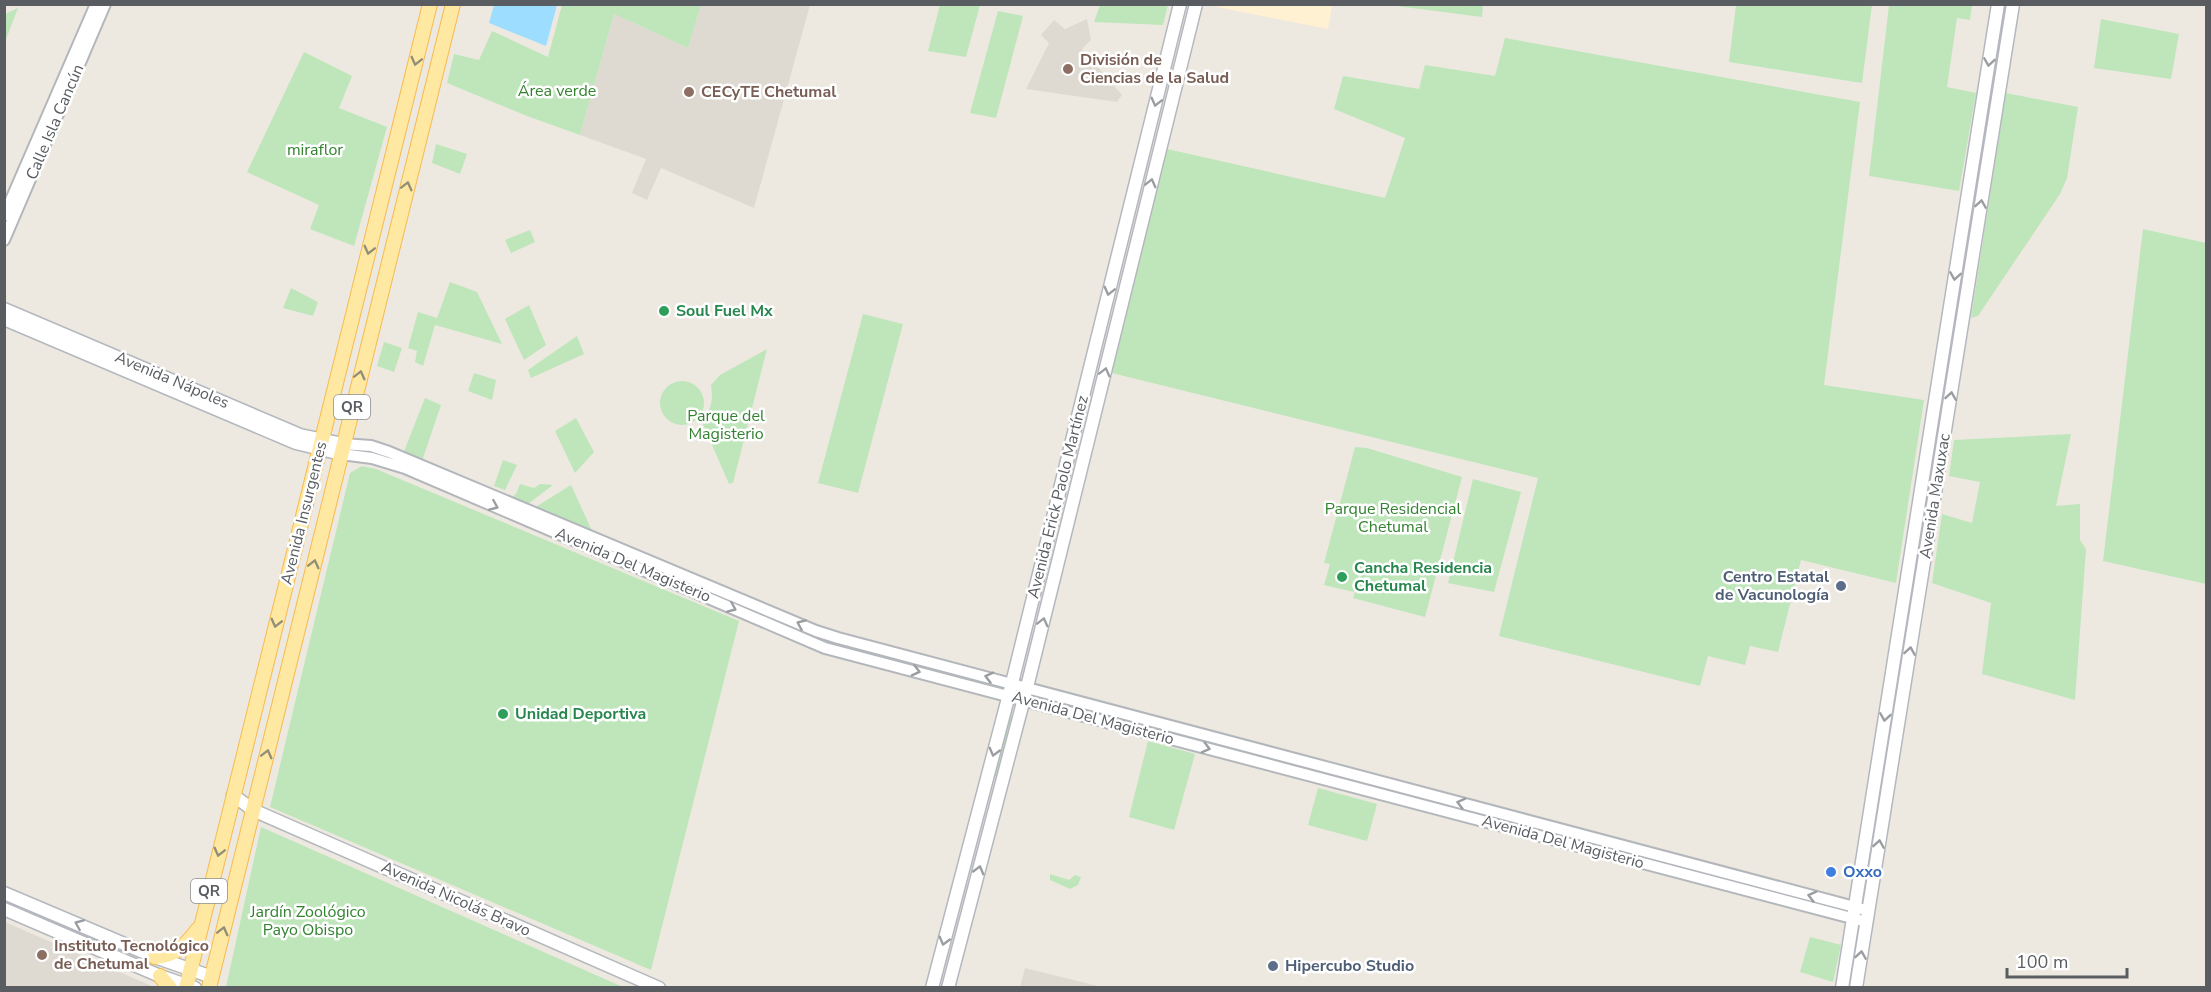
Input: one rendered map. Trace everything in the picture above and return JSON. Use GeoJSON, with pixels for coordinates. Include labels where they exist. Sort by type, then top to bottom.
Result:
{"type":"FeatureCollection","features":[{"type":"Feature","properties":{"kind":"main road","name":"Avenida Insurgentes"},"geometry":{"type":"LineString","coordinates":[[189,987],[190,970],[201,925],[430,4]]}},
{"type":"Feature","properties":{"kind":"main road","name":"Avenida Insurgentes"},"geometry":{"type":"LineString","coordinates":[[210,982],[396,225],[453,4]]}},
{"type":"Feature","properties":{"kind":"main road","name":"Avenida Erick Paolo Martínez"},"geometry":{"type":"LineString","coordinates":[[932,987],[1010,689],[1180,4]]}},
{"type":"Feature","properties":{"kind":"main road","name":"Avenida Erick Paolo Martínez"},"geometry":{"type":"LineString","coordinates":[[948,987],[1025,693],[1196,4]]}},
{"type":"Feature","properties":{"kind":"main road","name":"Avenida Maxuxac"},"geometry":{"type":"LineString","coordinates":[[1842,987],[1998,4]]}},
{"type":"Feature","properties":{"kind":"main road","name":"Avenida Maxuxac"},"geometry":{"type":"LineString","coordinates":[[1856,987],[2013,4]]}},
{"type":"Feature","properties":{"kind":"main road"},"geometry":{"type":"LineString","coordinates":[[377,219],[396,225]]}},
{"type":"Feature","properties":{"kind":"main road","name":"Avenida Nápoles"},"geometry":{"type":"LineString","coordinates":[[4,309],[217,404]]}},
{"type":"Feature","properties":{"kind":"main road","name":"Avenida Nápoles"},"geometry":{"type":"LineString","coordinates":[[4,319],[321,445],[342,449]]}},
{"type":"Feature","properties":{"kind":"main road","name":"Avenida Nicolás Bravo"},"geometry":{"type":"LineString","coordinates":[[232,802],[658,987]]}},
{"type":"Feature","properties":{"kind":"main road"},"geometry":{"type":"LineString","coordinates":[[4,892],[190,970],[210,982]]}},
{"type":"Feature","properties":{"kind":"main road"},"geometry":{"type":"LineString","coordinates":[[4,909],[189,987]]}},
{"type":"Feature","properties":{"kind":"main road"},"geometry":{"type":"LineString","coordinates":[[155,957],[177,952],[185,946],[201,925]]}},
{"type":"Feature","properties":{"kind":"main road"},"geometry":{"type":"LineString","coordinates":[[160,976],[170,987]]}},
{"type":"Feature","properties":{"kind":"street","name":"Calle Isla Cancún"},"geometry":{"type":"LineString","coordinates":[[4,216],[96,4]]}},
{"type":"Feature","properties":{"kind":"street","name":"Calle Isla Cancún"},"geometry":{"type":"LineString","coordinates":[[4,240],[105,4]]}},
{"type":"Feature","properties":{"kind":"street","name":"Avenida Del Magisterio"},"geometry":{"type":"LineString","coordinates":[[342,449],[405,468],[825,648],[1010,689],[1868,917]]}},
{"type":"Feature","properties":{"kind":"shaded area"},"geometry":{"type":"Polygon","coordinates":[[[1217,4],[1332,5],[1328,29],[1217,7],[1217,4]]]}},
{"type":"Feature","properties":{"kind":"shaded area","name":"CECyTE Chetumal"},"geometry":{"type":"Polygon","coordinates":[[[701,5],[810,5],[754,208],[661,168],[647,200],[632,193],[646,159],[580,135],[614,14],[688,48],[701,5]]]}},
{"type":"Feature","properties":{"kind":"shaded area","name":"División de Ciencias de la Salud"},"geometry":{"type":"Polygon","coordinates":[[[1087,19],[1091,40],[1082,49],[1122,95],[1117,102],[1026,89],[1049,43],[1041,35],[1054,20],[1065,29],[1087,19]]]}},
{"type":"Feature","properties":{"kind":"shaded area","name":"Instituto Tecnológico de Chetumal"},"geometry":{"type":"Polygon","coordinates":[[[5,922],[154,987],[5,987],[5,922]]]}},
{"type":"Feature","properties":{"kind":"shaded area"},"geometry":{"type":"Polygon","coordinates":[[[1025,968],[1102,987],[1020,987],[1025,968]]]}},
{"type":"Feature","properties":{"kind":"green space","name":"Área verde"},"geometry":{"type":"Polygon","coordinates":[[[562,4],[701,5],[688,48],[614,14],[580,135],[447,83],[454,54],[479,60],[492,31],[548,57],[562,4]]]}},
{"type":"Feature","properties":{"kind":"green space"},"geometry":{"type":"Polygon","coordinates":[[[1100,4],[1168,5],[1163,25],[1094,22],[1100,4]]]}},
{"type":"Feature","properties":{"kind":"green space"},"geometry":{"type":"Polygon","coordinates":[[[1483,4],[1482,17],[1389,5],[1483,4]]]}},
{"type":"Feature","properties":{"kind":"green space"},"geometry":{"type":"Polygon","coordinates":[[[940,5],[980,5],[966,57],[928,51],[940,5]]]}},
{"type":"Feature","properties":{"kind":"green space"},"geometry":{"type":"Polygon","coordinates":[[[1736,5],[1872,5],[1862,83],[1729,62],[1736,5]]]}},
{"type":"Feature","properties":{"kind":"green space"},"geometry":{"type":"Polygon","coordinates":[[[1889,5],[1972,5],[1970,20],[1957,18],[1947,87],[1976,93],[1959,191],[1869,176],[1889,5]]]}},
{"type":"Feature","properties":{"kind":"green space"},"geometry":{"type":"Polygon","coordinates":[[[18,8],[5,42],[5,14],[18,8]]]}},
{"type":"Feature","properties":{"kind":"green space"},"geometry":{"type":"Polygon","coordinates":[[[998,11],[1023,16],[996,118],[970,113],[998,11]]]}},
{"type":"Feature","properties":{"kind":"green space"},"geometry":{"type":"Polygon","coordinates":[[[2101,19],[2179,34],[2171,79],[2094,68],[2101,19]]]}},
{"type":"Feature","properties":{"kind":"green space"},"geometry":{"type":"Polygon","coordinates":[[[1505,38],[1860,102],[1824,385],[1924,400],[1896,583],[1801,560],[1778,652],[1750,646],[1745,665],[1708,656],[1700,686],[1499,636],[1538,478],[1112,373],[1167,149],[1385,198],[1405,138],[1334,109],[1343,76],[1419,89],[1425,65],[1495,76],[1505,38]]]}},
{"type":"Feature","properties":{"kind":"green space","name":"miraflor"},"geometry":{"type":"Polygon","coordinates":[[[304,52],[352,76],[339,108],[387,127],[354,246],[310,229],[319,205],[247,172],[304,52]]]}},
{"type":"Feature","properties":{"kind":"green space"},"geometry":{"type":"Polygon","coordinates":[[[2006,93],[2078,107],[2067,178],[2060,194],[1978,316],[1971,318],[2006,93]]]}},
{"type":"Feature","properties":{"kind":"green space"},"geometry":{"type":"Polygon","coordinates":[[[436,144],[467,154],[460,174],[432,163],[436,144]]]}},
{"type":"Feature","properties":{"kind":"green space"},"geometry":{"type":"Polygon","coordinates":[[[2143,229],[2206,243],[2206,584],[2103,561],[2143,229]]]}},
{"type":"Feature","properties":{"kind":"green space"},"geometry":{"type":"Polygon","coordinates":[[[530,230],[535,242],[511,253],[505,240],[530,230]]]}},
{"type":"Feature","properties":{"kind":"green space"},"geometry":{"type":"Polygon","coordinates":[[[450,282],[477,292],[502,344],[435,325],[423,366],[415,362],[417,351],[408,348],[418,312],[437,318],[450,282]]]}},
{"type":"Feature","properties":{"kind":"green space"},"geometry":{"type":"Polygon","coordinates":[[[291,288],[318,302],[313,316],[283,308],[291,288]]]}},
{"type":"Feature","properties":{"kind":"green space"},"geometry":{"type":"Polygon","coordinates":[[[529,305],[546,345],[524,360],[505,319],[529,305]]]}},
{"type":"Feature","properties":{"kind":"green space"},"geometry":{"type":"Polygon","coordinates":[[[863,314],[903,324],[858,493],[818,483],[863,314]]]}},
{"type":"Feature","properties":{"kind":"green space"},"geometry":{"type":"Polygon","coordinates":[[[577,336],[584,354],[531,378],[528,370],[577,336]]]}},
{"type":"Feature","properties":{"kind":"green space"},"geometry":{"type":"Polygon","coordinates":[[[384,342],[402,348],[394,372],[377,366],[384,342]]]}},
{"type":"Feature","properties":{"kind":"green space","name":"Parque del Magisterio"},"geometry":{"type":"Polygon","coordinates":[[[767,349],[733,483],[729,484],[702,422],[711,404],[711,385],[720,375],[767,349]]]}},
{"type":"Feature","properties":{"kind":"green space"},"geometry":{"type":"Polygon","coordinates":[[[474,373],[496,380],[492,400],[468,391],[474,373]]]}},
{"type":"Feature","properties":{"kind":"green space"},"geometry":{"type":"Polygon","coordinates":[[[682,381],[698,387],[704,403],[698,419],[682,425],[666,419],[660,403],[666,387],[682,381]]]}},
{"type":"Feature","properties":{"kind":"green space"},"geometry":{"type":"Polygon","coordinates":[[[425,398],[441,405],[422,461],[403,454],[425,398]]]}},
{"type":"Feature","properties":{"kind":"green space"},"geometry":{"type":"Polygon","coordinates":[[[576,418],[594,452],[575,473],[555,431],[576,418]]]}},
{"type":"Feature","properties":{"kind":"green space"},"geometry":{"type":"Polygon","coordinates":[[[2071,434],[2056,506],[2080,504],[2080,540],[2086,549],[2075,700],[1982,674],[1991,603],[1932,583],[1942,514],[1972,523],[1980,482],[1949,476],[1954,440],[2071,434]]]}},
{"type":"Feature","properties":{"kind":"green space","name":"Parque Residencial Chetumal"},"geometry":{"type":"Polygon","coordinates":[[[1355,447],[1367,448],[1462,477],[1425,617],[1353,598],[1362,572],[1360,572],[1354,592],[1324,585],[1330,564],[1324,563],[1355,447]]]}},
{"type":"Feature","properties":{"kind":"green space"},"geometry":{"type":"Polygon","coordinates":[[[503,460],[517,465],[505,490],[494,486],[503,460]]]}},
{"type":"Feature","properties":{"kind":"green space","name":"Unidad Deportiva"},"geometry":{"type":"Polygon","coordinates":[[[362,466],[376,469],[739,621],[651,970],[270,807],[350,473],[362,466]]]}},
{"type":"Feature","properties":{"kind":"green space"},"geometry":{"type":"Polygon","coordinates":[[[1473,479],[1521,492],[1494,592],[1448,583],[1473,479]]]}},
{"type":"Feature","properties":{"kind":"green space"},"geometry":{"type":"Polygon","coordinates":[[[520,484],[534,488],[540,484],[553,485],[528,504],[509,499],[516,494],[520,484]]]}},
{"type":"Feature","properties":{"kind":"green space"},"geometry":{"type":"Polygon","coordinates":[[[571,485],[593,533],[534,508],[571,485]]]}},
{"type":"Feature","properties":{"kind":"green space"},"geometry":{"type":"Polygon","coordinates":[[[1005,715],[1016,717],[999,777],[989,775],[1005,715]]]}},
{"type":"Feature","properties":{"kind":"green space"},"geometry":{"type":"Polygon","coordinates":[[[1148,741],[1195,754],[1174,830],[1129,817],[1148,741]]]}},
{"type":"Feature","properties":{"kind":"green space"},"geometry":{"type":"Polygon","coordinates":[[[1318,788],[1377,804],[1367,841],[1308,825],[1318,788]]]}},
{"type":"Feature","properties":{"kind":"green space","name":"Jardín Zoológico Payo Obispo"},"geometry":{"type":"Polygon","coordinates":[[[261,827],[623,987],[226,987],[261,827]]]}},
{"type":"Feature","properties":{"kind":"green space"},"geometry":{"type":"Polygon","coordinates":[[[1050,874],[1069,880],[1075,875],[1081,877],[1078,885],[1070,889],[1050,880],[1050,874]]]}},
{"type":"Feature","properties":{"kind":"green space"},"geometry":{"type":"Polygon","coordinates":[[[1810,937],[1841,945],[1833,982],[1800,972],[1810,937]]]}},
{"type":"Feature","properties":{"kind":"water"},"geometry":{"type":"Polygon","coordinates":[[[494,5],[557,5],[546,46],[489,23],[494,5]]]}},
{"type":"Feature","properties":{"kind":"place","name":"División de Ciencias de la Salud"},"geometry":{"type":"Point","coordinates":[1068,69]}},
{"type":"Feature","properties":{"kind":"place","name":"CECyTE Chetumal"},"geometry":{"type":"Point","coordinates":[689,92]}},
{"type":"Feature","properties":{"kind":"place","name":"Soul Fuel Mx"},"geometry":{"type":"Point","coordinates":[664,311]}},
{"type":"Feature","properties":{"kind":"place","name":"Cancha Residencia Chetumal"},"geometry":{"type":"Point","coordinates":[1342,577]}},
{"type":"Feature","properties":{"kind":"place","name":"Centro Estatal de Vacunología"},"geometry":{"type":"Point","coordinates":[1841,586]}},
{"type":"Feature","properties":{"kind":"place","name":"Unidad Deportiva"},"geometry":{"type":"Point","coordinates":[503,714]}},
{"type":"Feature","properties":{"kind":"place","name":"Oxxo"},"geometry":{"type":"Point","coordinates":[1831,872]}},
{"type":"Feature","properties":{"kind":"place","name":"Instituto Tecnológico de Chetumal"},"geometry":{"type":"Point","coordinates":[42,955]}},
{"type":"Feature","properties":{"kind":"place","name":"Hipercubo Studio"},"geometry":{"type":"Point","coordinates":[1273,966]}}]}
